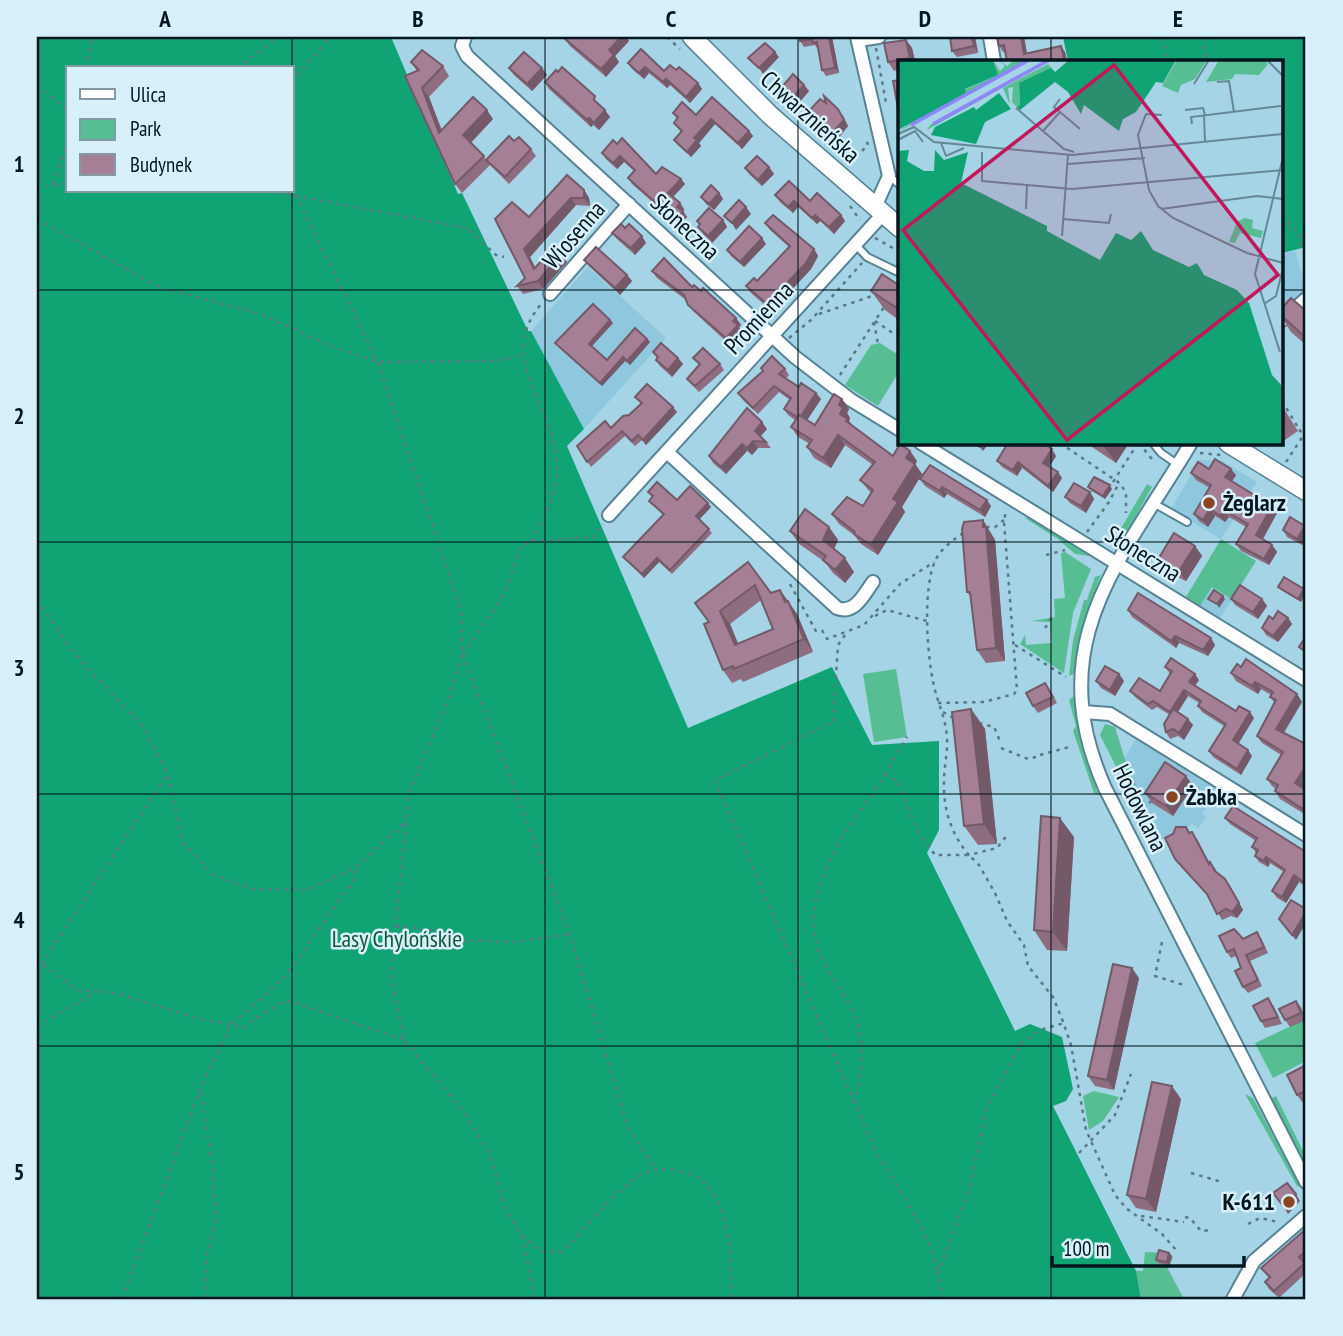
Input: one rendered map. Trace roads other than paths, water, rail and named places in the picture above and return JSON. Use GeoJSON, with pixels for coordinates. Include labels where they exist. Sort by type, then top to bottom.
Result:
{"type":"FeatureCollection","features":[{"type":"Feature","properties":{"kind":"main road","name":"Chwarznieńska"},"geometry":{"type":"LineString","coordinates":[[692,37],[737,85],[898,226]]}},
{"type":"Feature","properties":{"kind":"main road"},"geometry":{"type":"LineString","coordinates":[[1226,449],[1306,491]]}},
{"type":"Feature","properties":{"kind":"street","name":"Słoneczna"},"geometry":{"type":"LineString","coordinates":[[465,37],[462,46],[467,56],[783,346],[832,387],[898,429]]}},
{"type":"Feature","properties":{"kind":"street"},"geometry":{"type":"LineString","coordinates":[[878,37],[858,38],[889,176]]}},
{"type":"Feature","properties":{"kind":"street"},"geometry":{"type":"LineString","coordinates":[[990,37],[995,60]]}},
{"type":"Feature","properties":{"kind":"street","name":"Promienna"},"geometry":{"type":"LineString","coordinates":[[609,515],[856,245],[879,211],[889,176]]}},
{"type":"Feature","properties":{"kind":"street","name":"Wiosenna"},"geometry":{"type":"LineString","coordinates":[[550,294],[629,204]]}},
{"type":"Feature","properties":{"kind":"street"},"geometry":{"type":"LineString","coordinates":[[1284,318],[1306,299]]}},
{"type":"Feature","properties":{"kind":"street","name":"Słoneczna"},"geometry":{"type":"LineString","coordinates":[[923,444],[1306,680]]}},
{"type":"Feature","properties":{"kind":"street","name":"Hodowlana"},"geometry":{"type":"LineString","coordinates":[[1196,448],[1179,465],[1116,562],[1097,600],[1085,639],[1081,681],[1083,712],[1090,751],[1105,788],[1306,1182]]}},
{"type":"Feature","properties":{"kind":"street"},"geometry":{"type":"LineString","coordinates":[[667,452],[837,608],[842,610],[853,607],[873,582]]}},
{"type":"Feature","properties":{"kind":"street"},"geometry":{"type":"LineString","coordinates":[[1083,712],[1110,714],[1306,835]]}},
{"type":"Feature","properties":{"kind":"street"},"geometry":{"type":"LineString","coordinates":[[1233,1299],[1254,1261],[1306,1216]]}},
{"type":"Feature","properties":{"kind":"lane"},"geometry":{"type":"LineString","coordinates":[[889,176],[898,183]]}},
{"type":"Feature","properties":{"kind":"lane"},"geometry":{"type":"LineString","coordinates":[[856,245],[867,257],[898,272]]}},
{"type":"Feature","properties":{"kind":"lane"},"geometry":{"type":"LineString","coordinates":[[1154,444],[1161,453],[1179,465]]}},
{"type":"Feature","properties":{"kind":"lane"},"geometry":{"type":"LineString","coordinates":[[1155,504],[1186,522]]}},
{"type":"Feature","properties":{"kind":"place","name":"Żeglarz"},"geometry":{"type":"Point","coordinates":[1209,503]}},
{"type":"Feature","properties":{"kind":"place","name":"Żabka"},"geometry":{"type":"Point","coordinates":[1172,797]}},
{"type":"Feature","properties":{"kind":"place","name":"K-611"},"geometry":{"type":"Point","coordinates":[1289,1202]}},
{"type":"Feature","properties":{"kind":"park label","name":"Lasy Chylońskie"},"geometry":{"type":"Point","coordinates":[397,939]}}]}
